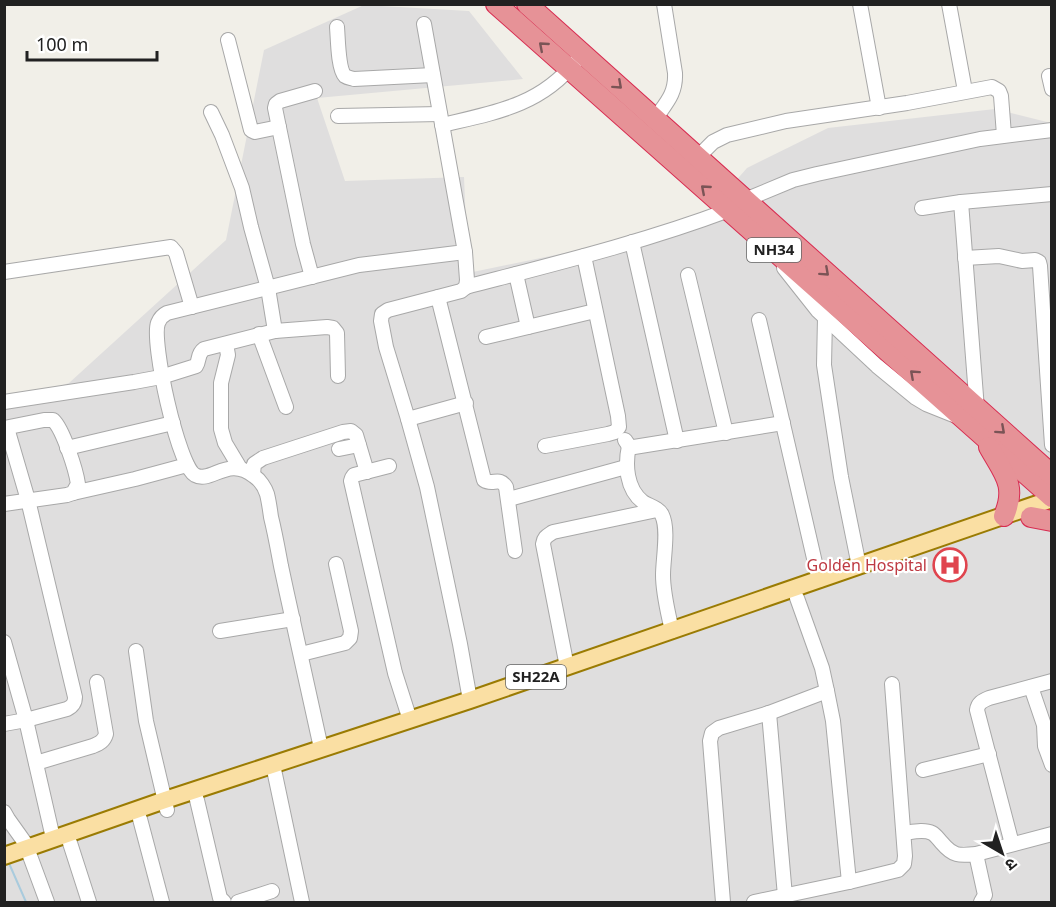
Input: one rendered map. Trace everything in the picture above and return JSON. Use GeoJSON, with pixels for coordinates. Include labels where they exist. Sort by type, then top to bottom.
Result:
{"type":"FeatureCollection","features":[{"type":"Feature","properties":{"kind":"highway","name":"NH34"},"geometry":{"type":"LineString","coordinates":[[496,4],[570,69],[737,205],[971,414],[980,433],[1052,498]]}},
{"type":"Feature","properties":{"kind":"highway","name":"NH34"},"geometry":{"type":"LineString","coordinates":[[527,4],[698,157],[762,240],[971,414],[1024,450],[1052,475]]}},
{"type":"Feature","properties":{"kind":"highway"},"geometry":{"type":"LineString","coordinates":[[980,433],[1010,489],[1004,516]]}},
{"type":"Feature","properties":{"kind":"highway"},"geometry":{"type":"LineString","coordinates":[[1024,450],[1052,465]]}},
{"type":"Feature","properties":{"kind":"highway"},"geometry":{"type":"LineString","coordinates":[[1031,517],[1052,521]]}},
{"type":"Feature","properties":{"kind":"main road","name":"SH22A"},"geometry":{"type":"LineString","coordinates":[[18,855],[70,843],[140,819],[166,805],[197,801],[321,748],[567,667],[1052,498]]}},
{"type":"Feature","properties":{"kind":"main road","name":"SH22A"},"geometry":{"type":"LineString","coordinates":[[18,855],[53,838],[476,709],[1052,510]]}},
{"type":"Feature","properties":{"kind":"street"},"geometry":{"type":"LineString","coordinates":[[655,119],[675,87],[664,4]]}},
{"type":"Feature","properties":{"kind":"street"},"geometry":{"type":"LineString","coordinates":[[860,4],[879,108]]}},
{"type":"Feature","properties":{"kind":"street"},"geometry":{"type":"LineString","coordinates":[[949,4],[965,91]]}},
{"type":"Feature","properties":{"kind":"street"},"geometry":{"type":"LineString","coordinates":[[424,24],[465,252],[466,287]]}},
{"type":"Feature","properties":{"kind":"street"},"geometry":{"type":"LineString","coordinates":[[337,27],[342,71],[349,78],[433,75]]}},
{"type":"Feature","properties":{"kind":"street"},"geometry":{"type":"LineString","coordinates":[[228,40],[251,130],[255,132],[279,127]]}},
{"type":"Feature","properties":{"kind":"street"},"geometry":{"type":"LineString","coordinates":[[338,117],[441,120],[483,115],[523,103],[548,89],[570,69],[582,54]]}},
{"type":"Feature","properties":{"kind":"street"},"geometry":{"type":"LineString","coordinates":[[698,157],[718,138],[727,135],[786,121],[879,108],[992,87],[999,91],[1004,135]]}},
{"type":"Feature","properties":{"kind":"street"},"geometry":{"type":"LineString","coordinates":[[312,277],[275,108],[276,104],[286,99],[315,91]]}},
{"type":"Feature","properties":{"kind":"street"},"geometry":{"type":"LineString","coordinates":[[211,112],[242,188],[268,288],[275,331]]}},
{"type":"Feature","properties":{"kind":"street"},"geometry":{"type":"LineString","coordinates":[[470,700],[427,487],[386,347],[382,315],[388,310],[461,291],[466,287],[632,242],[737,205],[793,180],[959,143],[1052,130]]}},
{"type":"Feature","properties":{"kind":"street"},"geometry":{"type":"LineString","coordinates":[[922,208],[1052,194]]}},
{"type":"Feature","properties":{"kind":"street"},"geometry":{"type":"LineString","coordinates":[[762,240],[825,318],[877,366],[926,404],[971,414],[961,202]]}},
{"type":"Feature","properties":{"kind":"street"},"geometry":{"type":"LineString","coordinates":[[632,242],[677,441]]}},
{"type":"Feature","properties":{"kind":"street"},"geometry":{"type":"LineString","coordinates":[[4,272],[165,246],[171,247],[176,253],[192,307]]}},
{"type":"Feature","properties":{"kind":"street"},"geometry":{"type":"LineString","coordinates":[[246,471],[233,468],[198,477],[190,471],[173,423],[161,377],[157,331],[158,322],[162,316],[359,265],[465,252]]}},
{"type":"Feature","properties":{"kind":"street"},"geometry":{"type":"LineString","coordinates":[[584,256],[619,427],[629,446],[677,441],[783,423]]}},
{"type":"Feature","properties":{"kind":"street"},"geometry":{"type":"LineString","coordinates":[[965,258],[999,256],[1039,262],[1052,445]]}},
{"type":"Feature","properties":{"kind":"street"},"geometry":{"type":"LineString","coordinates":[[516,274],[528,327]]}},
{"type":"Feature","properties":{"kind":"street"},"geometry":{"type":"LineString","coordinates":[[688,275],[726,433]]}},
{"type":"Feature","properties":{"kind":"street"},"geometry":{"type":"LineString","coordinates":[[438,297],[484,480],[503,482],[506,487],[515,551]]}},
{"type":"Feature","properties":{"kind":"street"},"geometry":{"type":"LineString","coordinates":[[486,337],[596,311]]}},
{"type":"Feature","properties":{"kind":"street"},"geometry":{"type":"LineString","coordinates":[[825,318],[824,364],[841,477],[859,566]]}},
{"type":"Feature","properties":{"kind":"street"},"geometry":{"type":"LineString","coordinates":[[759,320],[819,580]]}},
{"type":"Feature","properties":{"kind":"street"},"geometry":{"type":"LineString","coordinates":[[4,402],[161,377],[193,368],[198,363],[199,355],[204,349],[275,331],[333,328],[337,333],[338,376]]}},
{"type":"Feature","properties":{"kind":"street"},"geometry":{"type":"LineString","coordinates":[[260,334],[286,407]]}},
{"type":"Feature","properties":{"kind":"street"},"geometry":{"type":"LineString","coordinates":[[226,344],[228,355],[221,383],[221,429],[225,443],[246,471],[258,479],[267,494],[321,748]]}},
{"type":"Feature","properties":{"kind":"street"},"geometry":{"type":"LineString","coordinates":[[408,419],[466,403]]}},
{"type":"Feature","properties":{"kind":"street"},"geometry":{"type":"LineString","coordinates":[[4,724],[72,707],[75,702],[28,500],[6,428],[52,420],[58,427],[67,448],[78,484],[73,493]]}},
{"type":"Feature","properties":{"kind":"street"},"geometry":{"type":"LineString","coordinates":[[67,448],[173,423]]}},
{"type":"Feature","properties":{"kind":"street"},"geometry":{"type":"LineString","coordinates":[[545,446],[608,434],[615,432],[619,427]]}},
{"type":"Feature","properties":{"kind":"street"},"geometry":{"type":"LineString","coordinates":[[246,471],[257,461],[343,432],[354,432],[367,472]]}},
{"type":"Feature","properties":{"kind":"street"},"geometry":{"type":"LineString","coordinates":[[339,449],[359,445]]}},
{"type":"Feature","properties":{"kind":"street"},"geometry":{"type":"LineString","coordinates":[[629,446],[626,467],[632,486],[639,498],[662,515],[665,542],[664,589],[672,631]]}},
{"type":"Feature","properties":{"kind":"street"},"geometry":{"type":"LineString","coordinates":[[4,504],[73,493],[187,465]]}},
{"type":"Feature","properties":{"kind":"street"},"geometry":{"type":"LineString","coordinates":[[389,466],[354,476],[351,481],[395,673],[410,720]]}},
{"type":"Feature","properties":{"kind":"street"},"geometry":{"type":"LineString","coordinates":[[509,499],[626,467]]}},
{"type":"Feature","properties":{"kind":"street"},"geometry":{"type":"LineString","coordinates":[[567,667],[543,544],[546,536],[553,532],[657,510]]}},
{"type":"Feature","properties":{"kind":"street"},"geometry":{"type":"LineString","coordinates":[[301,654],[345,643],[350,639],[351,631],[336,564]]}},
{"type":"Feature","properties":{"kind":"street"},"geometry":{"type":"LineString","coordinates":[[797,598],[822,668],[833,722],[849,882]]}},
{"type":"Feature","properties":{"kind":"street"},"geometry":{"type":"LineString","coordinates":[[220,631],[293,619]]}},
{"type":"Feature","properties":{"kind":"street"},"geometry":{"type":"LineString","coordinates":[[4,642],[26,720],[53,838]]}},
{"type":"Feature","properties":{"kind":"street"},"geometry":{"type":"LineString","coordinates":[[136,651],[146,722],[166,805]]}},
{"type":"Feature","properties":{"kind":"street"},"geometry":{"type":"LineString","coordinates":[[1012,844],[977,710],[978,705],[988,698],[1052,681]]}},
{"type":"Feature","properties":{"kind":"street"},"geometry":{"type":"LineString","coordinates":[[36,763],[93,746],[105,739],[97,682]]}},
{"type":"Feature","properties":{"kind":"street"},"geometry":{"type":"LineString","coordinates":[[754,903],[898,870],[904,864],[904,833],[892,684]]}},
{"type":"Feature","properties":{"kind":"street"},"geometry":{"type":"LineString","coordinates":[[1031,687],[1044,725],[1045,746],[1052,765]]}},
{"type":"Feature","properties":{"kind":"street"},"geometry":{"type":"LineString","coordinates":[[723,903],[710,741],[712,733],[731,723],[769,713],[827,692]]}},
{"type":"Feature","properties":{"kind":"street"},"geometry":{"type":"LineString","coordinates":[[769,713],[781,898]]}},
{"type":"Feature","properties":{"kind":"street"},"geometry":{"type":"LineString","coordinates":[[923,770],[989,754]]}},
{"type":"Feature","properties":{"kind":"street"},"geometry":{"type":"LineString","coordinates":[[274,770],[302,903]]}},
{"type":"Feature","properties":{"kind":"street"},"geometry":{"type":"LineString","coordinates":[[197,801],[220,898],[224,903]]}},
{"type":"Feature","properties":{"kind":"street"},"geometry":{"type":"LineString","coordinates":[[4,812],[18,855],[47,903]]}},
{"type":"Feature","properties":{"kind":"street"},"geometry":{"type":"LineString","coordinates":[[140,819],[162,903]]}},
{"type":"Feature","properties":{"kind":"street"},"geometry":{"type":"LineString","coordinates":[[904,833],[931,832],[949,851],[963,856],[1052,834]]}},
{"type":"Feature","properties":{"kind":"street"},"geometry":{"type":"LineString","coordinates":[[70,843],[89,903]]}},
{"type":"Feature","properties":{"kind":"street"},"geometry":{"type":"LineString","coordinates":[[976,854],[985,895],[983,902]]}},
{"type":"Feature","properties":{"kind":"street"},"geometry":{"type":"LineString","coordinates":[[238,903],[272,891]]}},
{"type":"Feature","properties":{"kind":"shaded area"},"geometry":{"type":"Polygon","coordinates":[[[364,5],[469,11],[523,79],[317,98],[345,181],[464,177],[468,273],[696,226],[747,168],[828,128],[995,109],[1051,123],[1051,902],[5,902],[4,404],[69,383],[226,240],[264,50],[364,5]]]}},
{"type":"Feature","properties":{"kind":"waterway"},"geometry":{"type":"LineString","coordinates":[[8,861],[26,902]]}},
{"type":"Feature","properties":{"kind":"place","name":"Golden Hospital"},"geometry":{"type":"Point","coordinates":[950,565]}}]}
